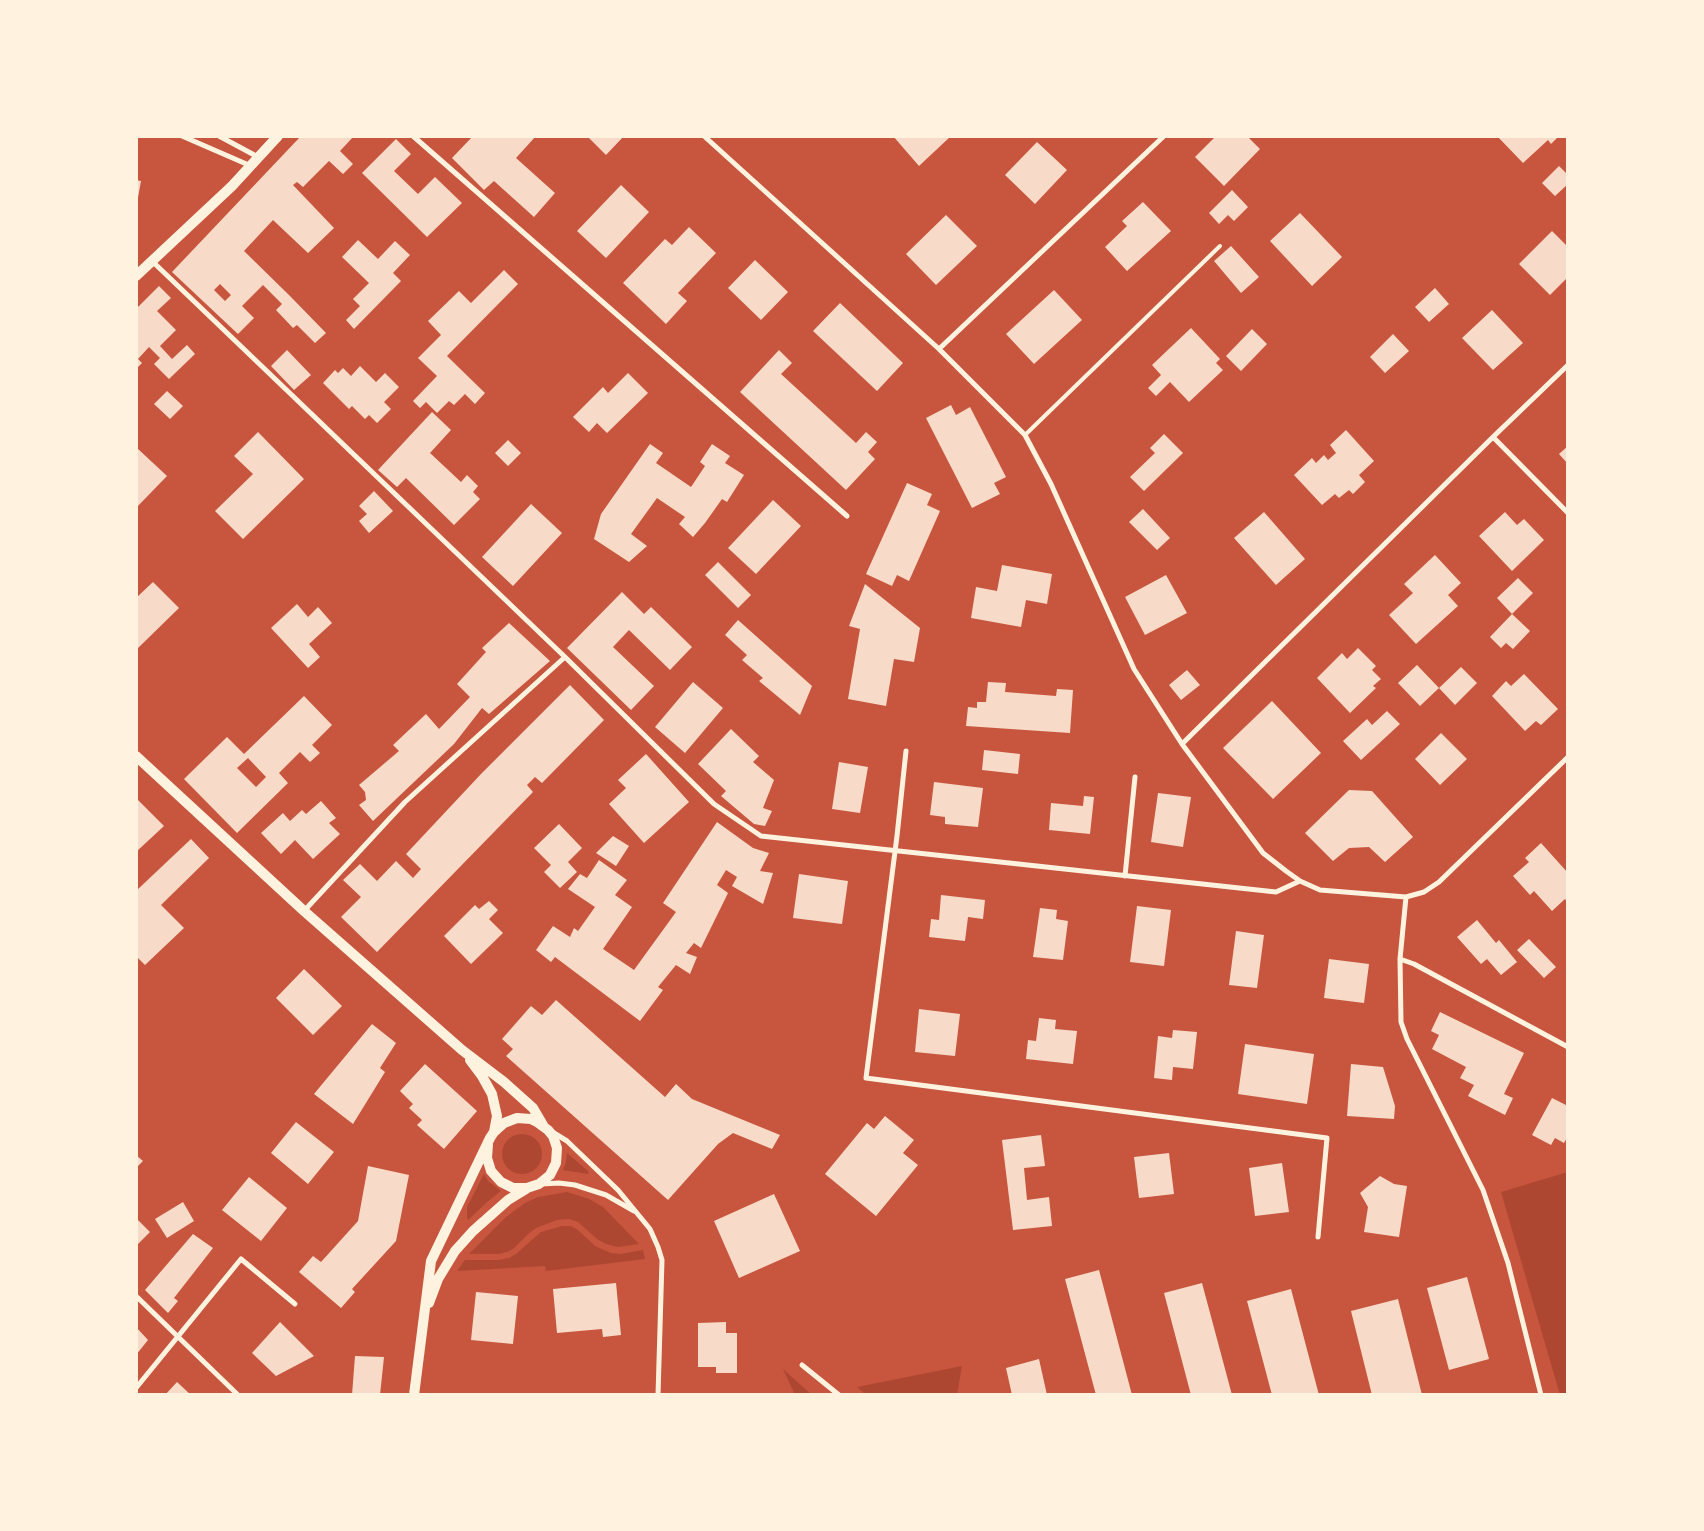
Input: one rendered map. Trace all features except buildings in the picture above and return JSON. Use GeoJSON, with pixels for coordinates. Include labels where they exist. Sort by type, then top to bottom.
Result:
{"type":"FeatureCollection","features":[{"type":"Feature","properties":{"kind":"main road"},"geometry":{"type":"LineString","coordinates":[[136,276],[232,186],[278,136]]}},
{"type":"Feature","properties":{"kind":"main road"},"geometry":{"type":"LineString","coordinates":[[136,756],[304,911],[462,1050],[526,1101],[533,1108],[556,1142],[556,1162],[550,1175],[540,1184],[527,1188],[508,1200],[473,1231],[455,1251],[438,1279],[423,1318]]}},
{"type":"Feature","properties":{"kind":"main road"},"geometry":{"type":"LineString","coordinates":[[414,1395],[431,1261],[494,1132],[497,1116],[492,1094],[482,1076],[462,1050]]}},
{"type":"Feature","properties":{"kind":"main road"},"geometry":{"type":"LineString","coordinates":[[494,1132],[504,1123],[517,1118],[531,1119],[546,1128]]}},
{"type":"Feature","properties":{"kind":"main road"},"geometry":{"type":"LineString","coordinates":[[488,1144],[487,1158],[491,1171],[513,1188],[527,1188]]}},
{"type":"Feature","properties":{"kind":"street"},"geometry":{"type":"LineString","coordinates":[[182,136],[251,166]]}},
{"type":"Feature","properties":{"kind":"street"},"geometry":{"type":"LineString","coordinates":[[219,136],[258,157]]}},
{"type":"Feature","properties":{"kind":"street"},"geometry":{"type":"LineString","coordinates":[[413,136],[847,516]]}},
{"type":"Feature","properties":{"kind":"street"},"geometry":{"type":"LineString","coordinates":[[704,136],[939,349],[1025,435],[1051,484],[1134,669],[1182,744],[1263,853],[1300,881],[1320,890],[1406,897],[1424,892],[1439,882],[1568,757]]}},
{"type":"Feature","properties":{"kind":"street"},"geometry":{"type":"LineString","coordinates":[[939,349],[1164,136]]}},
{"type":"Feature","properties":{"kind":"street"},"geometry":{"type":"LineString","coordinates":[[151,261],[565,657],[714,804],[761,836],[1276,892],[1300,881]]}},
{"type":"Feature","properties":{"kind":"street"},"geometry":{"type":"LineString","coordinates":[[1182,744],[1493,437],[1568,366]]}},
{"type":"Feature","properties":{"kind":"street"},"geometry":{"type":"LineString","coordinates":[[1493,437],[1568,513]]}},
{"type":"Feature","properties":{"kind":"street"},"geometry":{"type":"LineString","coordinates":[[304,911],[405,802],[565,657]]}},
{"type":"Feature","properties":{"kind":"street"},"geometry":{"type":"LineString","coordinates":[[906,751],[866,1078],[1327,1138],[1318,1236]]}},
{"type":"Feature","properties":{"kind":"street"},"geometry":{"type":"LineString","coordinates":[[1125,876],[1135,777]]}},
{"type":"Feature","properties":{"kind":"street"},"geometry":{"type":"LineString","coordinates":[[1406,897],[1400,959],[1401,1022],[1407,1039],[1483,1190],[1508,1262],[1541,1395]]}},
{"type":"Feature","properties":{"kind":"street"},"geometry":{"type":"LineString","coordinates":[[1400,959],[1414,964],[1568,1047]]}},
{"type":"Feature","properties":{"kind":"street"},"geometry":{"type":"LineString","coordinates":[[546,1128],[567,1141],[618,1190],[650,1229],[658,1247],[662,1260],[658,1395]]}},
{"type":"Feature","properties":{"kind":"street"},"geometry":{"type":"LineString","coordinates":[[540,1184],[575,1184],[606,1195],[638,1214]]}},
{"type":"Feature","properties":{"kind":"street"},"geometry":{"type":"LineString","coordinates":[[136,1388],[179,1338],[241,1259],[295,1304]]}},
{"type":"Feature","properties":{"kind":"street"},"geometry":{"type":"LineString","coordinates":[[136,1296],[238,1395]]}},
{"type":"Feature","properties":{"kind":"street"},"geometry":{"type":"LineString","coordinates":[[802,1365],[839,1395]]}},
{"type":"Feature","properties":{"kind":"lane"},"geometry":{"type":"LineString","coordinates":[[1025,435],[1220,246]]}},
{"type":"Feature","properties":{"kind":"shaded area"},"geometry":{"type":"Polygon","coordinates":[[[522,1134],[536,1140],[542,1154],[536,1168],[522,1174],[508,1168],[502,1154],[508,1140],[522,1134]]]}},
{"type":"Feature","properties":{"kind":"shaded area"},"geometry":{"type":"Polygon","coordinates":[[[567,1153],[589,1172],[588,1174],[563,1170],[567,1153]]]}},
{"type":"Feature","properties":{"kind":"shaded area"},"geometry":{"type":"Polygon","coordinates":[[[1568,1172],[1568,1395],[1560,1395],[1501,1192],[1568,1172]]]}},
{"type":"Feature","properties":{"kind":"shaded area"},"geometry":{"type":"Polygon","coordinates":[[[484,1174],[488,1181],[501,1191],[468,1220],[467,1207],[484,1174]]]}},
{"type":"Feature","properties":{"kind":"shaded area"},"geometry":{"type":"Polygon","coordinates":[[[567,1192],[589,1199],[603,1207],[639,1244],[618,1247],[606,1244],[597,1239],[578,1222],[569,1219],[557,1220],[536,1228],[513,1249],[507,1252],[499,1254],[469,1254],[506,1217],[525,1203],[538,1197],[567,1192]]]}},
{"type":"Feature","properties":{"kind":"shaded area"},"geometry":{"type":"Polygon","coordinates":[[[562,1226],[571,1226],[595,1246],[611,1253],[620,1254],[643,1250],[645,1259],[546,1271],[545,1266],[457,1271],[465,1260],[499,1260],[509,1258],[541,1232],[562,1226]]]}},
{"type":"Feature","properties":{"kind":"shaded area"},"geometry":{"type":"Polygon","coordinates":[[[962,1366],[957,1395],[866,1395],[857,1387],[962,1366]]]}},
{"type":"Feature","properties":{"kind":"shaded area"},"geometry":{"type":"Polygon","coordinates":[[[783,1369],[812,1395],[795,1395],[783,1369]]]}}]}
